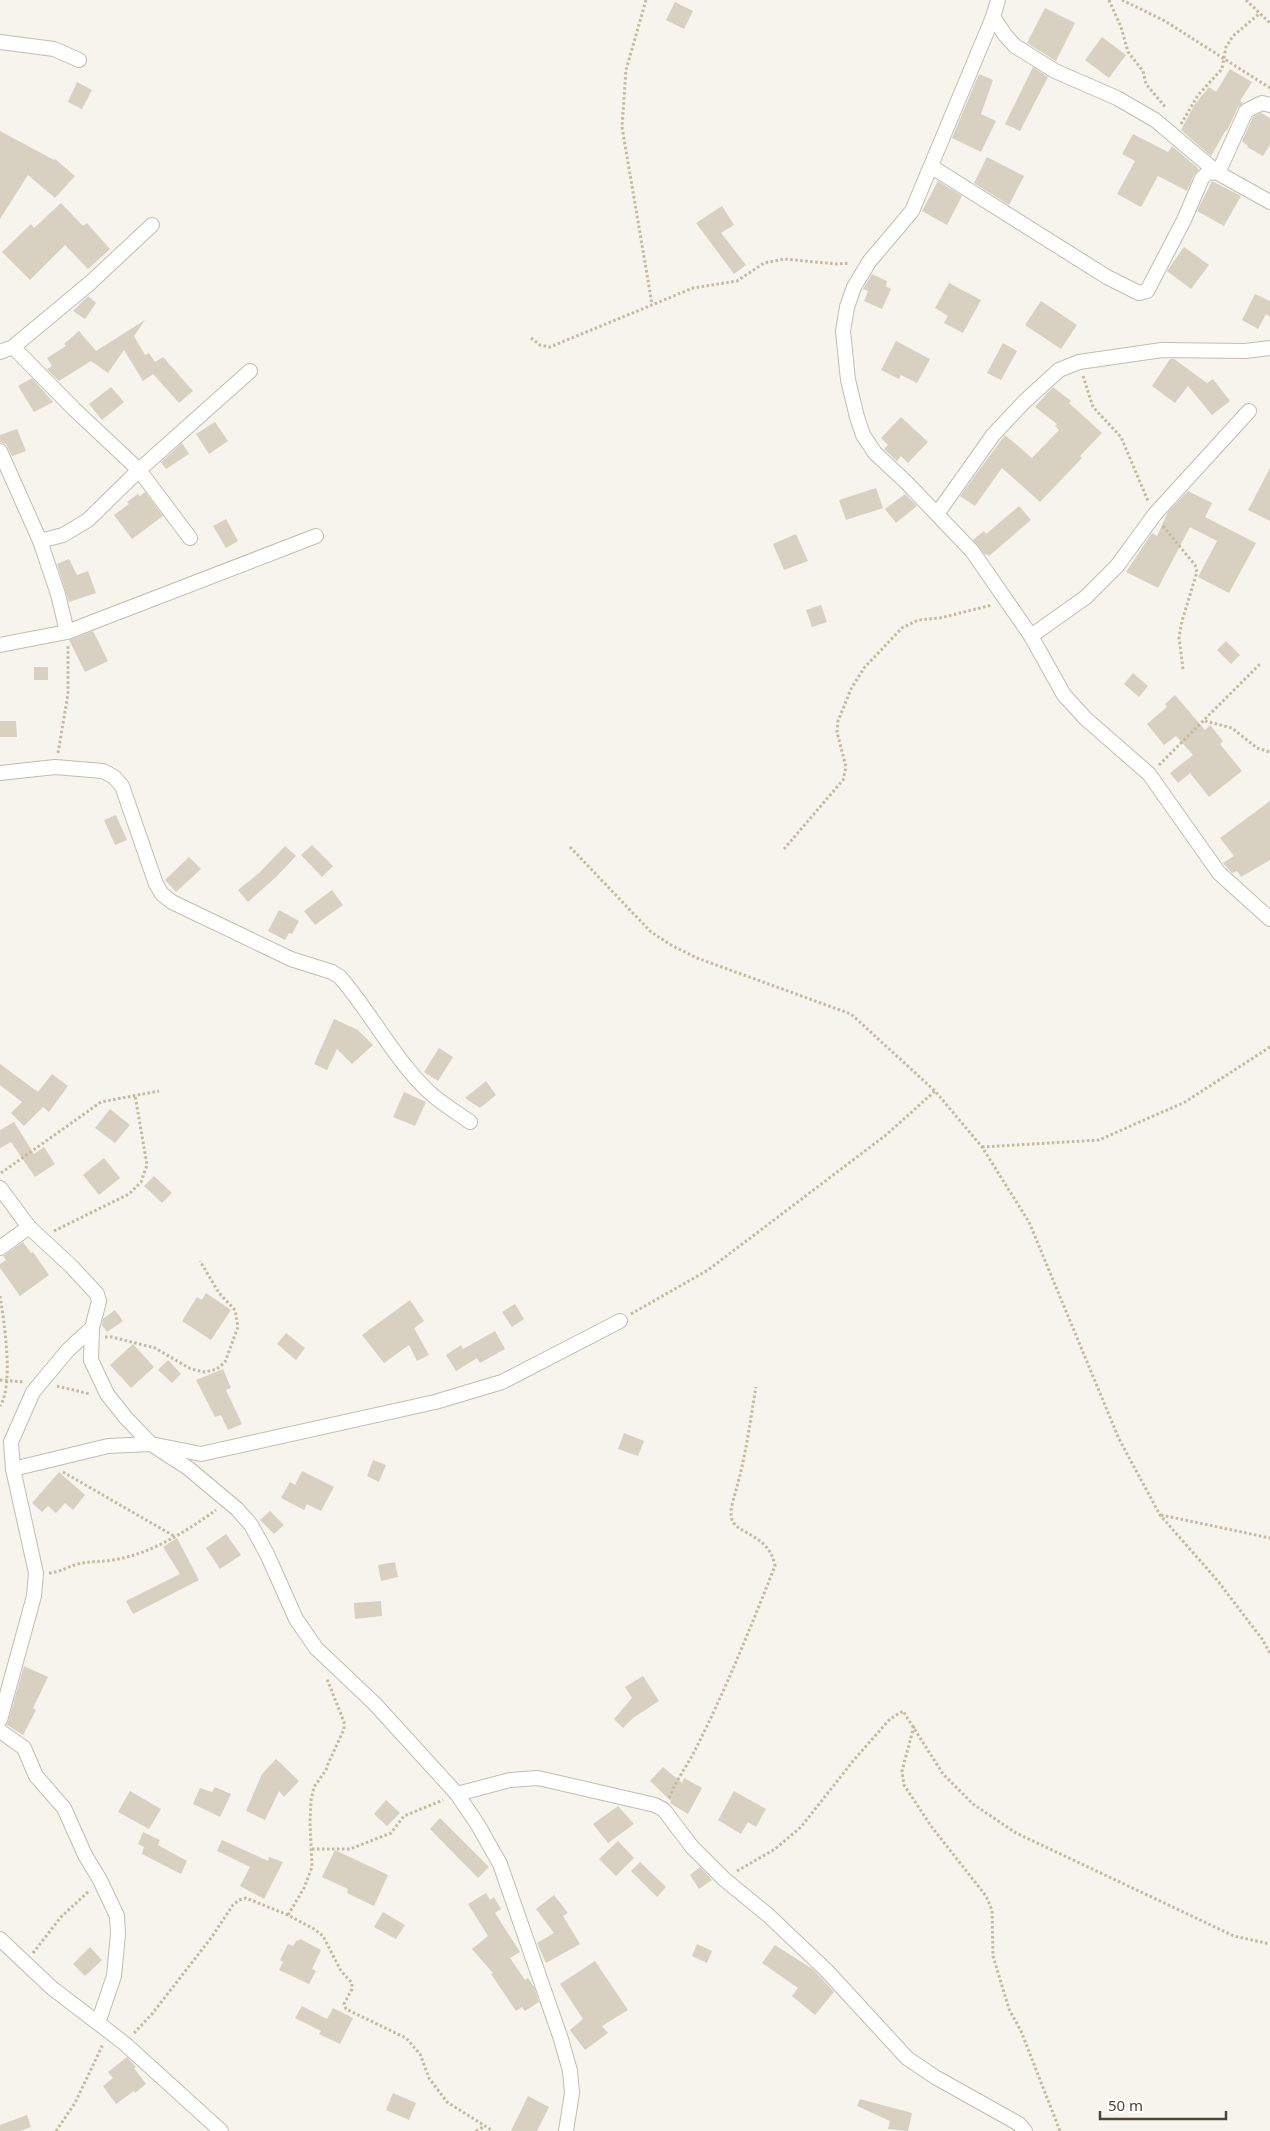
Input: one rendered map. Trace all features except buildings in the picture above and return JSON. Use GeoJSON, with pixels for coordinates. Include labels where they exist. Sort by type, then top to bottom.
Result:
{"type":"FeatureCollection","features":[{"type":"Feature","properties":{"kind":"street"},"geometry":{"type":"LineString","coordinates":[[998,0],[993,17],[932,167],[912,211],[868,262],[854,287],[847,307],[843,330],[848,380],[857,417],[863,435],[875,453],[972,551],[1031,636],[1064,695],[1086,719],[1150,774],[1219,873],[1270,919]]}},
{"type":"Feature","properties":{"kind":"street"},"geometry":{"type":"LineString","coordinates":[[993,17],[1015,46],[1055,71],[1117,98],[1155,120],[1218,173],[1270,202]]}},
{"type":"Feature","properties":{"kind":"street"},"geometry":{"type":"LineString","coordinates":[[0,42],[54,49],[79,60]]}},
{"type":"Feature","properties":{"kind":"street"},"geometry":{"type":"LineString","coordinates":[[1218,173],[1246,111],[1262,103],[1270,105]]}},
{"type":"Feature","properties":{"kind":"street"},"geometry":{"type":"LineString","coordinates":[[932,167],[1107,277],[1139,293],[1147,291],[1184,220],[1202,178],[1209,172],[1218,173]]}},
{"type":"Feature","properties":{"kind":"street"},"geometry":{"type":"LineString","coordinates":[[152,225],[90,284],[6,349],[140,470],[190,538]]}},
{"type":"Feature","properties":{"kind":"street"},"geometry":{"type":"LineString","coordinates":[[937,514],[992,435],[1059,370],[1079,362],[1162,350],[1245,351],[1270,348]]}},
{"type":"Feature","properties":{"kind":"street"},"geometry":{"type":"LineString","coordinates":[[40,541],[64,535],[88,520],[140,470],[250,371]]}},
{"type":"Feature","properties":{"kind":"street"},"geometry":{"type":"LineString","coordinates":[[1031,636],[1086,597],[1117,566],[1155,514],[1249,411]]}},
{"type":"Feature","properties":{"kind":"street"},"geometry":{"type":"LineString","coordinates":[[0,452],[40,541],[58,594],[67,632]]}},
{"type":"Feature","properties":{"kind":"street"},"geometry":{"type":"LineString","coordinates":[[0,645],[67,632],[316,536]]}},
{"type":"Feature","properties":{"kind":"street"},"geometry":{"type":"LineString","coordinates":[[0,773],[55,767],[103,771],[114,777],[122,786],[156,884],[162,894],[172,902],[291,959],[332,972],[340,977],[381,1034],[423,1085],[436,1098],[470,1122]]}},
{"type":"Feature","properties":{"kind":"street"},"geometry":{"type":"LineString","coordinates":[[0,1188],[29,1227],[71,1266],[97,1294],[99,1301],[92,1333],[91,1360],[112,1401],[151,1444],[188,1468],[228,1502],[251,1525],[267,1554],[296,1619],[316,1648],[375,1704],[457,1794],[478,1825],[500,1864],[561,2039],[570,2071],[572,2093],[566,2131]]}},
{"type":"Feature","properties":{"kind":"street"},"geometry":{"type":"LineString","coordinates":[[0,1248],[29,1227]]}},
{"type":"Feature","properties":{"kind":"street"},"geometry":{"type":"LineString","coordinates":[[13,1469],[108,1446],[151,1444],[202,1454],[435,1402],[502,1382],[620,1321]]}},
{"type":"Feature","properties":{"kind":"street"},"geometry":{"type":"LineString","coordinates":[[0,1720],[34,1596],[36,1573],[13,1469],[11,1442],[33,1392],[68,1350],[92,1333]]}},
{"type":"Feature","properties":{"kind":"street"},"geometry":{"type":"LineString","coordinates":[[0,1731],[24,1748],[36,1776],[64,1808],[85,1855],[100,1880],[117,1916],[118,1929],[114,1976],[103,2027]]}},
{"type":"Feature","properties":{"kind":"street"},"geometry":{"type":"LineString","coordinates":[[457,1794],[510,1780],[538,1778],[566,1786],[656,1805],[664,1810],[692,1847],[724,1879],[768,1915],[826,1970],[907,2058],[935,2077],[1019,2124],[1025,2131]]}},
{"type":"Feature","properties":{"kind":"street"},"geometry":{"type":"LineString","coordinates":[[0,1940],[52,1988],[124,2044],[221,2131]]}},
{"type":"Feature","properties":{"kind":"path"},"geometry":{"type":"LineString","coordinates":[[646,0],[626,70],[622,127],[652,304]]}},
{"type":"Feature","properties":{"kind":"path"},"geometry":{"type":"LineString","coordinates":[[1109,0],[1121,27],[1128,52],[1143,71],[1146,84],[1168,110]]}},
{"type":"Feature","properties":{"kind":"path"},"geometry":{"type":"LineString","coordinates":[[1122,0],[1165,21],[1270,88]]}},
{"type":"Feature","properties":{"kind":"path"},"geometry":{"type":"LineString","coordinates":[[1246,0],[1270,23]]}},
{"type":"Feature","properties":{"kind":"path"},"geometry":{"type":"LineString","coordinates":[[1178,139],[1175,134],[1198,95],[1222,69],[1226,46],[1233,36],[1260,13]]}},
{"type":"Feature","properties":{"kind":"path"},"geometry":{"type":"LineString","coordinates":[[531,338],[540,345],[550,347],[693,288],[737,281],[764,263],[784,259],[837,264],[868,262]]}},
{"type":"Feature","properties":{"kind":"path"},"geometry":{"type":"LineString","coordinates":[[1079,362],[1094,407],[1121,437],[1142,490],[1155,514],[1195,565],[1197,572],[1179,637],[1183,669]]}},
{"type":"Feature","properties":{"kind":"path"},"geometry":{"type":"LineString","coordinates":[[784,849],[843,780],[846,767],[836,732],[838,721],[851,689],[864,668],[902,628],[918,620],[940,618],[1007,601]]}},
{"type":"Feature","properties":{"kind":"path"},"geometry":{"type":"LineString","coordinates":[[55,767],[68,694],[67,632]]}},
{"type":"Feature","properties":{"kind":"path"},"geometry":{"type":"LineString","coordinates":[[1150,774],[1261,663]]}},
{"type":"Feature","properties":{"kind":"path"},"geometry":{"type":"LineString","coordinates":[[1204,721],[1232,728],[1256,748],[1270,752]]}},
{"type":"Feature","properties":{"kind":"path"},"geometry":{"type":"LineString","coordinates":[[570,847],[651,932],[697,958],[851,1014],[935,1090],[982,1147],[1029,1222],[1120,1439],[1160,1515],[1217,1580],[1262,1639],[1270,1653]]}},
{"type":"Feature","properties":{"kind":"path"},"geometry":{"type":"LineString","coordinates":[[982,1147],[1099,1140],[1185,1102],[1270,1047]]}},
{"type":"Feature","properties":{"kind":"path"},"geometry":{"type":"LineString","coordinates":[[620,1321],[708,1270],[886,1135],[935,1090]]}},
{"type":"Feature","properties":{"kind":"path"},"geometry":{"type":"LineString","coordinates":[[0,1173],[93,1106],[101,1102],[159,1091]]}},
{"type":"Feature","properties":{"kind":"path"},"geometry":{"type":"LineString","coordinates":[[40,1237],[67,1227],[129,1194],[141,1182],[147,1165],[136,1095]]}},
{"type":"Feature","properties":{"kind":"path"},"geometry":{"type":"LineString","coordinates":[[92,1333],[155,1348],[191,1369],[205,1372],[217,1369],[225,1362],[238,1327],[235,1310],[219,1293],[200,1261]]}},
{"type":"Feature","properties":{"kind":"path"},"geometry":{"type":"LineString","coordinates":[[0,1296],[4,1325],[7,1380],[3,1401],[0,1406]]}},
{"type":"Feature","properties":{"kind":"path"},"geometry":{"type":"LineString","coordinates":[[40,1384],[74,1388],[112,1401]]}},
{"type":"Feature","properties":{"kind":"path"},"geometry":{"type":"LineString","coordinates":[[664,1810],[674,1784],[696,1747],[756,1616],[776,1566],[774,1557],[765,1545],[753,1535],[736,1526],[732,1520],[731,1509],[742,1468],[756,1387]]}},
{"type":"Feature","properties":{"kind":"path"},"geometry":{"type":"LineString","coordinates":[[45,1461],[174,1537]]}},
{"type":"Feature","properties":{"kind":"path"},"geometry":{"type":"LineString","coordinates":[[36,1573],[59,1572],[81,1563],[113,1560],[154,1548],[189,1529],[228,1502]]}},
{"type":"Feature","properties":{"kind":"path"},"geometry":{"type":"LineString","coordinates":[[1160,1515],[1270,1538]]}},
{"type":"Feature","properties":{"kind":"path"},"geometry":{"type":"LineString","coordinates":[[288,1915],[304,1888],[312,1867],[311,1807],[314,1787],[326,1770],[344,1729],[344,1722],[324,1672]]}},
{"type":"Feature","properties":{"kind":"path"},"geometry":{"type":"LineString","coordinates":[[724,1879],[775,1849],[801,1827],[853,1761],[898,1713],[903,1711],[943,1774],[973,1804],[1016,1832],[1090,1870],[1234,1936],[1270,1944]]}},
{"type":"Feature","properties":{"kind":"path"},"geometry":{"type":"LineString","coordinates":[[914,1726],[902,1771],[904,1784],[931,1826],[986,1896],[992,1910],[993,1956],[1009,2009],[1021,2031],[1060,2131]]}},
{"type":"Feature","properties":{"kind":"path"},"geometry":{"type":"LineString","coordinates":[[312,1849],[350,1849],[391,1833],[404,1816],[457,1794]]}},
{"type":"Feature","properties":{"kind":"path"},"geometry":{"type":"LineString","coordinates":[[24,1963],[61,1917],[100,1880]]}},
{"type":"Feature","properties":{"kind":"path"},"geometry":{"type":"LineString","coordinates":[[124,2044],[152,2014],[239,1900],[246,1898],[288,1915],[314,1929],[322,1936],[341,1971],[352,1983],[352,1989],[344,2004],[346,2009],[406,2038],[420,2054],[429,2078],[448,2102],[493,2131]]}},
{"type":"Feature","properties":{"kind":"path"},"geometry":{"type":"LineString","coordinates":[[56,2131],[75,2103],[103,2027]]}},
{"type":"Feature","properties":{"kind":"path"},"geometry":{"type":"LineString","coordinates":[[476,2131],[485,2126]]}}]}
